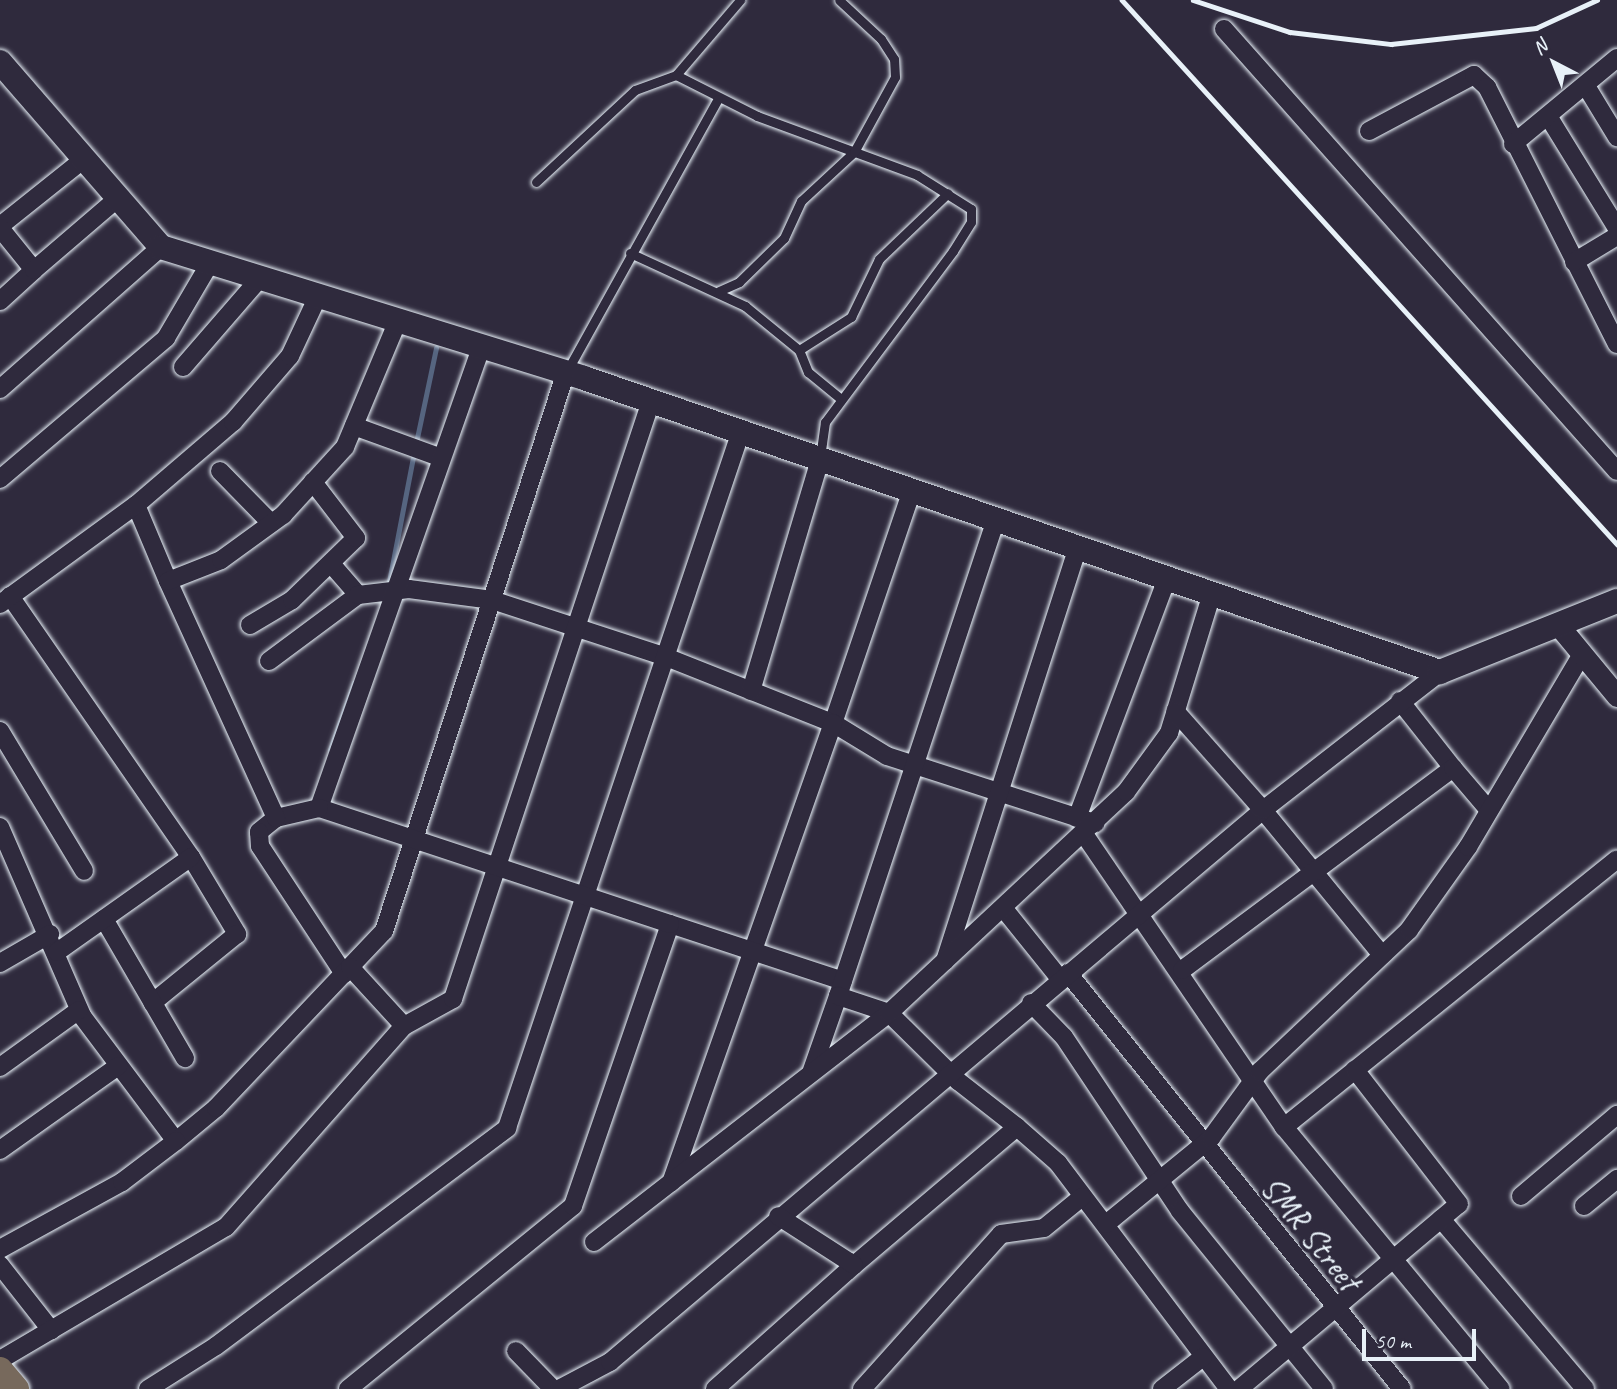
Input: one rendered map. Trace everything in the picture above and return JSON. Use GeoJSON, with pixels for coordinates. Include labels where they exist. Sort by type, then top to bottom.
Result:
{"type":"FeatureCollection","features":[{"type":"Feature","properties":{"kind":"main road"},"geometry":{"type":"LineString","coordinates":[[0,62],[161,247],[566,372],[1440,671],[1617,601]]}},
{"type":"Feature","properties":{"kind":"main road"},"geometry":{"type":"LineString","coordinates":[[0,1370],[16,1389]]}},
{"type":"Feature","properties":{"kind":"street"},"geometry":{"type":"LineString","coordinates":[[1224,29],[1617,471]]}},
{"type":"Feature","properties":{"kind":"street"},"geometry":{"type":"LineString","coordinates":[[1513,145],[1617,58]]}},
{"type":"Feature","properties":{"kind":"street"},"geometry":{"type":"LineString","coordinates":[[1369,131],[1474,75],[1487,87],[1513,145],[1617,344]]}},
{"type":"Feature","properties":{"kind":"street"},"geometry":{"type":"LineString","coordinates":[[1586,86],[1617,137]]}},
{"type":"Feature","properties":{"kind":"street"},"geometry":{"type":"LineString","coordinates":[[1548,116],[1617,228]]}},
{"type":"Feature","properties":{"kind":"street"},"geometry":{"type":"LineString","coordinates":[[34,270],[0,227],[84,159]]}},
{"type":"Feature","properties":{"kind":"street"},"geometry":{"type":"LineString","coordinates":[[0,301],[118,198]]}},
{"type":"Feature","properties":{"kind":"street"},"geometry":{"type":"LineString","coordinates":[[1574,262],[1617,236]]}},
{"type":"Feature","properties":{"kind":"street"},"geometry":{"type":"LineString","coordinates":[[0,389],[161,247]]}},
{"type":"Feature","properties":{"kind":"street"},"geometry":{"type":"LineString","coordinates":[[0,479],[166,338],[210,263]]}},
{"type":"Feature","properties":{"kind":"street"},"geometry":{"type":"LineString","coordinates":[[183,367],[260,278]]}},
{"type":"Feature","properties":{"kind":"street"},"geometry":{"type":"LineString","coordinates":[[152,1003],[238,937],[191,857],[5,600],[136,505],[233,422],[290,356],[317,296]]}},
{"type":"Feature","properties":{"kind":"street"},"geometry":{"type":"LineString","coordinates":[[168,581],[221,560],[271,523],[345,447],[398,320]]}},
{"type":"Feature","properties":{"kind":"street"},"geometry":{"type":"LineString","coordinates":[[319,808],[397,588],[425,451],[482,346]]}},
{"type":"Feature","properties":{"kind":"street"},"geometry":{"type":"LineString","coordinates":[[0,1249],[122,1182],[216,1108],[384,931],[566,372]]}},
{"type":"Feature","properties":{"kind":"street"},"geometry":{"type":"LineString","coordinates":[[0,1360],[226,1227],[404,1027],[453,999],[651,401]]}},
{"type":"Feature","properties":{"kind":"street"},"geometry":{"type":"LineString","coordinates":[[354,426],[425,451]]}},
{"type":"Feature","properties":{"kind":"street"},"geometry":{"type":"LineString","coordinates":[[148,1389],[216,1346],[507,1128],[741,431]]}},
{"type":"Feature","properties":{"kind":"street"},"geometry":{"type":"LineString","coordinates":[[751,691],[820,458]]}},
{"type":"Feature","properties":{"kind":"street"},"geometry":{"type":"LineString","coordinates":[[220,471],[271,523]]}},
{"type":"Feature","properties":{"kind":"street"},"geometry":{"type":"LineString","coordinates":[[250,625],[334,566],[356,533],[313,482]]}},
{"type":"Feature","properties":{"kind":"street"},"geometry":{"type":"LineString","coordinates":[[671,1182],[754,954],[912,490]]}},
{"type":"Feature","properties":{"kind":"street"},"geometry":{"type":"LineString","coordinates":[[136,505],[276,818]]}},
{"type":"Feature","properties":{"kind":"street"},"geometry":{"type":"LineString","coordinates":[[811,1073],[996,519]]}},
{"type":"Feature","properties":{"kind":"street"},"geometry":{"type":"LineString","coordinates":[[945,961],[1078,547]]}},
{"type":"Feature","properties":{"kind":"street"},"geometry":{"type":"LineString","coordinates":[[334,566],[358,595]]}},
{"type":"Feature","properties":{"kind":"street"},"geometry":{"type":"LineString","coordinates":[[1086,825],[1167,578]]}},
{"type":"Feature","properties":{"kind":"street"},"geometry":{"type":"LineString","coordinates":[[269,661],[358,595],[397,588],[492,600],[666,657],[833,723],[915,765],[999,791],[1086,825],[1284,1127],[1501,1389]]}},
{"type":"Feature","properties":{"kind":"street"},"geometry":{"type":"LineString","coordinates":[[594,1242],[889,1013],[1004,909],[1086,825],[1169,733],[1212,593]]}},
{"type":"Feature","properties":{"kind":"street"},"geometry":{"type":"LineString","coordinates":[[1559,626],[1617,696]]}},
{"type":"Feature","properties":{"kind":"street"},"geometry":{"type":"LineString","coordinates":[[1105,1224],[1202,1146],[1254,1079],[1409,930],[1488,809],[1582,654]]}},
{"type":"Feature","properties":{"kind":"street"},"geometry":{"type":"LineString","coordinates":[[559,1389],[610,1362],[1031,1003],[1263,810],[1440,671]]}},
{"type":"Feature","properties":{"kind":"street"},"geometry":{"type":"LineString","coordinates":[[1400,701],[1488,809]]}},
{"type":"Feature","properties":{"kind":"street"},"geometry":{"type":"LineString","coordinates":[[1175,712],[1263,810],[1313,875],[1382,955]]}},
{"type":"Feature","properties":{"kind":"street"},"geometry":{"type":"LineString","coordinates":[[0,731],[84,871]]}},
{"type":"Feature","properties":{"kind":"street"},"geometry":{"type":"LineString","coordinates":[[1182,970],[1313,875],[1452,768]]}},
{"type":"Feature","properties":{"kind":"street"},"geometry":{"type":"LineString","coordinates":[[404,1027],[347,970],[260,846],[259,832],[276,818],[319,808],[754,954],[841,989],[889,1013],[949,1072],[1058,1163],[1229,1389]]}},
{"type":"Feature","properties":{"kind":"street"},"geometry":{"type":"LineString","coordinates":[[0,827],[50,934],[79,1010],[176,1141]]}},
{"type":"Feature","properties":{"kind":"street"},"geometry":{"type":"LineString","coordinates":[[57,952],[191,857]]}},
{"type":"Feature","properties":{"kind":"street"},"geometry":{"type":"LineString","coordinates":[[1284,1127],[1617,859]]}},
{"type":"Feature","properties":{"kind":"street","name":"SMR Street"},"geometry":{"type":"LineString","coordinates":[[1004,909],[1064,976],[1332,1310],[1402,1389]]}},
{"type":"Feature","properties":{"kind":"street"},"geometry":{"type":"LineString","coordinates":[[104,919],[185,1058]]}},
{"type":"Feature","properties":{"kind":"street"},"geometry":{"type":"LineString","coordinates":[[348,1389],[573,1206],[670,925]]}},
{"type":"Feature","properties":{"kind":"street"},"geometry":{"type":"LineString","coordinates":[[0,963],[50,934]]}},
{"type":"Feature","properties":{"kind":"street"},"geometry":{"type":"LineString","coordinates":[[1031,1003],[1064,1037],[1158,1181],[1324,1389]]}},
{"type":"Feature","properties":{"kind":"street"},"geometry":{"type":"LineString","coordinates":[[0,1067],[79,1010]]}},
{"type":"Feature","properties":{"kind":"street"},"geometry":{"type":"LineString","coordinates":[[0,1150],[118,1066]]}},
{"type":"Feature","properties":{"kind":"street"},"geometry":{"type":"LineString","coordinates":[[1239,1389],[1459,1204],[1355,1070]]}},
{"type":"Feature","properties":{"kind":"street"},"geometry":{"type":"LineString","coordinates":[[1521,1196],[1617,1115]]}},
{"type":"Feature","properties":{"kind":"street"},"geometry":{"type":"LineString","coordinates":[[728,1385],[854,1265],[1017,1127]]}},
{"type":"Feature","properties":{"kind":"street"},"geometry":{"type":"LineString","coordinates":[[1584,1206],[1617,1179]]}},
{"type":"Feature","properties":{"kind":"street"},"geometry":{"type":"LineString","coordinates":[[862,1389],[1001,1234],[1044,1228],[1082,1198]]}},
{"type":"Feature","properties":{"kind":"street"},"geometry":{"type":"LineString","coordinates":[[778,1216],[854,1265]]}},
{"type":"Feature","properties":{"kind":"street"},"geometry":{"type":"LineString","coordinates":[[1441,1219],[1585,1389]]}},
{"type":"Feature","properties":{"kind":"street"},"geometry":{"type":"LineString","coordinates":[[0,1265],[51,1331]]}},
{"type":"Feature","properties":{"kind":"street"},"geometry":{"type":"LineString","coordinates":[[516,1351],[553,1389]]}},
{"type":"Feature","properties":{"kind":"street"},"geometry":{"type":"LineString","coordinates":[[1161,1389],[1203,1357]]}},
{"type":"Feature","properties":{"kind":"lane"},"geometry":{"type":"LineString","coordinates":[[536,182],[635,90],[676,75],[740,0]]}},
{"type":"Feature","properties":{"kind":"lane"},"geometry":{"type":"LineString","coordinates":[[719,291],[771,253],[801,201],[854,152],[895,77],[894,59],[839,0]]}},
{"type":"Feature","properties":{"kind":"lane"},"geometry":{"type":"LineString","coordinates":[[676,75],[718,99],[854,152],[948,193],[971,209],[971,222],[825,422],[820,458]]}},
{"type":"Feature","properties":{"kind":"lane"},"geometry":{"type":"LineString","coordinates":[[566,372],[718,99]]}},
{"type":"Feature","properties":{"kind":"lane"},"geometry":{"type":"LineString","coordinates":[[799,350],[851,317],[879,259],[948,193]]}},
{"type":"Feature","properties":{"kind":"lane"},"geometry":{"type":"LineString","coordinates":[[631,253],[719,291],[799,350],[808,372],[841,399]]}},
{"type":"Feature","properties":{"kind":"waterway"},"geometry":{"type":"LineString","coordinates":[[416,443],[436,348]]}},
{"type":"Feature","properties":{"kind":"waterway"},"geometry":{"type":"LineString","coordinates":[[389,582],[414,452]]}},
{"type":"Feature","properties":{"kind":"waterway"},"geometry":{"type":"LineString","coordinates":[[330,750],[354,683]]}},
{"type":"Feature","properties":{"kind":"railway"},"geometry":{"type":"LineString","coordinates":[[1122,0],[1617,544]]}},
{"type":"Feature","properties":{"kind":"railway"},"geometry":{"type":"LineString","coordinates":[[1193,0],[1290,32],[1391,44],[1536,28],[1597,0]]}}]}
